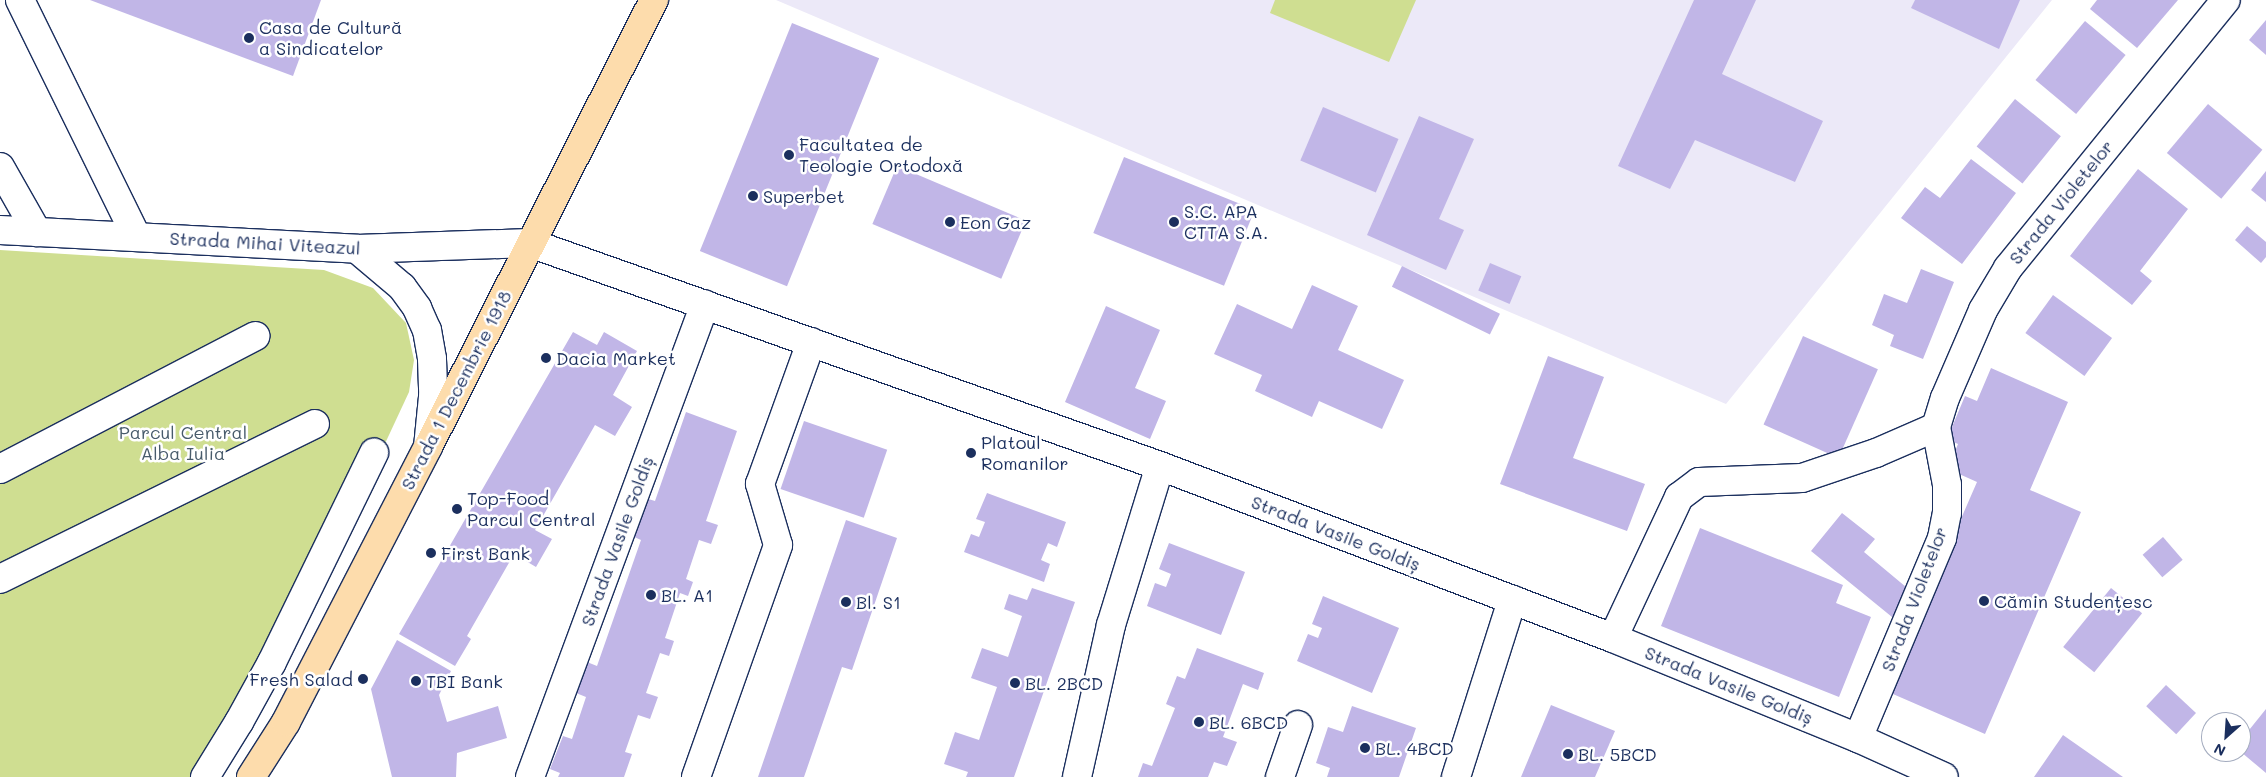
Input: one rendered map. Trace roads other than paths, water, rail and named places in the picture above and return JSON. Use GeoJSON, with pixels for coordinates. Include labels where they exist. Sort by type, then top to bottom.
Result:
{"type":"FeatureCollection","features":[{"type":"Feature","properties":{"kind":"main road","name":"Strada 1 Decembrie 1918"},"geometry":{"type":"LineString","coordinates":[[251,777],[286,722],[428,447],[654,0]]}},
{"type":"Feature","properties":{"kind":"street"},"geometry":{"type":"LineString","coordinates":[[20,0],[136,236]]}},
{"type":"Feature","properties":{"kind":"street","name":"Strada Violetelor"},"geometry":{"type":"LineString","coordinates":[[1858,738],[1942,538],[1947,512],[1947,485],[1936,427],[1945,398],[1983,310],[2008,268],[2226,0]]}},
{"type":"Feature","properties":{"kind":"street"},"geometry":{"type":"LineString","coordinates":[[0,168],[37,232]]}},
{"type":"Feature","properties":{"kind":"street","name":"Strada Mihai Viteazul"},"geometry":{"type":"LineString","coordinates":[[0,230],[358,249],[530,243]]}},
{"type":"Feature","properties":{"kind":"street","name":"Strada Vasile Goldiș"},"geometry":{"type":"LineString","coordinates":[[530,243],[1160,466],[1613,638],[1858,738],[1944,777]]}},
{"type":"Feature","properties":{"kind":"street"},"geometry":{"type":"LineString","coordinates":[[358,249],[402,287],[417,308],[427,330],[432,359],[433,397],[428,447]]}},
{"type":"Feature","properties":{"kind":"street","name":"Strada Vasile Goldiș"},"geometry":{"type":"LineString","coordinates":[[530,777],[705,304]]}},
{"type":"Feature","properties":{"kind":"street"},"geometry":{"type":"LineString","coordinates":[[0,469],[256,336]]}},
{"type":"Feature","properties":{"kind":"street"},"geometry":{"type":"LineString","coordinates":[[696,777],[778,544],[760,484],[811,342]]}},
{"type":"Feature","properties":{"kind":"street"},"geometry":{"type":"LineString","coordinates":[[0,579],[315,424]]}},
{"type":"Feature","properties":{"kind":"street"},"geometry":{"type":"LineString","coordinates":[[1613,638],[1680,497],[1699,482],[1802,478],[1876,453],[1936,427]]}},
{"type":"Feature","properties":{"kind":"street"},"geometry":{"type":"LineString","coordinates":[[205,777],[239,722],[272,662],[374,453]]}},
{"type":"Feature","properties":{"kind":"street"},"geometry":{"type":"LineString","coordinates":[[1077,777],[1111,625],[1160,466]]}},
{"type":"Feature","properties":{"kind":"street"},"geometry":{"type":"LineString","coordinates":[[1456,777],[1512,600]]}},
{"type":"Feature","properties":{"kind":"street"},"geometry":{"type":"LineString","coordinates":[[1280,777],[1298,725]]}},
{"type":"Feature","properties":{"kind":"place","name":"Casa de Cultură a Sindicatelor"},"geometry":{"type":"Point","coordinates":[249,38]}},
{"type":"Feature","properties":{"kind":"place","name":"Facultatea de Teologie Ortodoxă"},"geometry":{"type":"Point","coordinates":[789,155]}},
{"type":"Feature","properties":{"kind":"place","name":"Superbet"},"geometry":{"type":"Point","coordinates":[753,196]}},
{"type":"Feature","properties":{"kind":"place","name":"Eon Gaz"},"geometry":{"type":"Point","coordinates":[950,222]}},
{"type":"Feature","properties":{"kind":"place","name":"S.C. APA CTTA S.A."},"geometry":{"type":"Point","coordinates":[1174,222]}},
{"type":"Feature","properties":{"kind":"place","name":"Dacia Market"},"geometry":{"type":"Point","coordinates":[546,358]}},
{"type":"Feature","properties":{"kind":"place","name":"Platoul Romanilor"},"geometry":{"type":"Point","coordinates":[971,453]}},
{"type":"Feature","properties":{"kind":"place","name":"Top-Food Parcul Central"},"geometry":{"type":"Point","coordinates":[457,509]}},
{"type":"Feature","properties":{"kind":"place","name":"First Bank"},"geometry":{"type":"Point","coordinates":[431,553]}},
{"type":"Feature","properties":{"kind":"place","name":"BL. A1"},"geometry":{"type":"Point","coordinates":[651,595]}},
{"type":"Feature","properties":{"kind":"place","name":"Cămin Studențesc"},"geometry":{"type":"Point","coordinates":[1984,601]}},
{"type":"Feature","properties":{"kind":"place","name":"Bl. S1"},"geometry":{"type":"Point","coordinates":[846,602]}},
{"type":"Feature","properties":{"kind":"place","name":"Fresh Salad"},"geometry":{"type":"Point","coordinates":[363,679]}},
{"type":"Feature","properties":{"kind":"place","name":"TBI Bank"},"geometry":{"type":"Point","coordinates":[416,681]}},
{"type":"Feature","properties":{"kind":"place","name":"BL. 2BCD"},"geometry":{"type":"Point","coordinates":[1015,683]}},
{"type":"Feature","properties":{"kind":"place","name":"BL. 6BCD"},"geometry":{"type":"Point","coordinates":[1199,722]}},
{"type":"Feature","properties":{"kind":"place","name":"BL. 4BCD"},"geometry":{"type":"Point","coordinates":[1365,748]}},
{"type":"Feature","properties":{"kind":"place","name":"BL. 5BCD"},"geometry":{"type":"Point","coordinates":[1568,754]}},
{"type":"Feature","properties":{"kind":"park label","name":"Parcul Central Alba Iulia"},"geometry":{"type":"Point","coordinates":[183,443]}}]}
